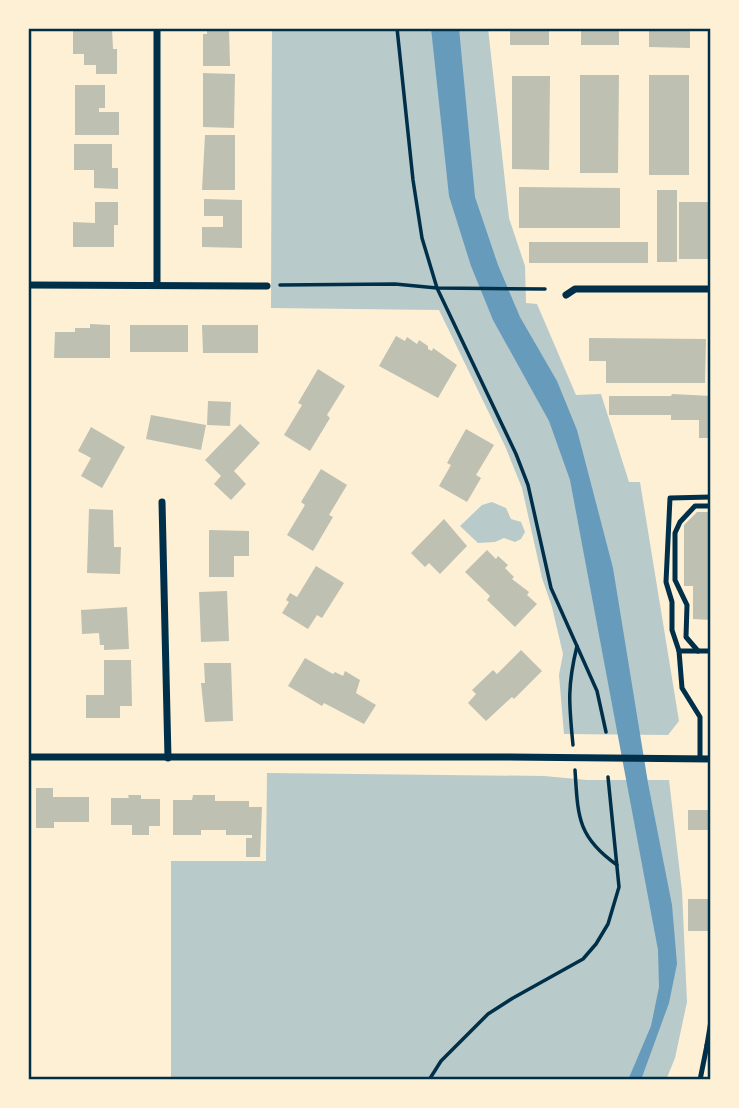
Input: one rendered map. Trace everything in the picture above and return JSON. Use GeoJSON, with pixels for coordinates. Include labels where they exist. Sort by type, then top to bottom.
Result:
{"type":"FeatureCollection","features":[{"type":"Feature","properties":{"kind":"street"},"geometry":{"type":"LineString","coordinates":[[157,28],[157,284]]}},
{"type":"Feature","properties":{"kind":"street"},"geometry":{"type":"LineString","coordinates":[[28,285],[267,286]]}},
{"type":"Feature","properties":{"kind":"street"},"geometry":{"type":"LineString","coordinates":[[566,295],[575,289],[711,289]]}},
{"type":"Feature","properties":{"kind":"street"},"geometry":{"type":"LineString","coordinates":[[162,502],[168,758]]}},
{"type":"Feature","properties":{"kind":"street"},"geometry":{"type":"LineString","coordinates":[[28,757],[711,759]]}},
{"type":"Feature","properties":{"kind":"lane"},"geometry":{"type":"LineString","coordinates":[[700,759],[700,718],[682,688],[679,651],[672,630],[672,602],[666,582],[670,498],[711,497]]}},
{"type":"Feature","properties":{"kind":"lane"},"geometry":{"type":"LineString","coordinates":[[698,651],[686,637],[687,605],[675,580],[675,533],[680,522],[695,506],[711,506]]}},
{"type":"Feature","properties":{"kind":"lane"},"geometry":{"type":"LineString","coordinates":[[679,651],[711,651]]}},
{"type":"Feature","properties":{"kind":"lane"},"geometry":{"type":"LineString","coordinates":[[711,672],[711,708]]}},
{"type":"Feature","properties":{"kind":"lane"},"geometry":{"type":"LineString","coordinates":[[700,1080],[709,1045],[711,1021]]}},
{"type":"Feature","properties":{"kind":"path"},"geometry":{"type":"LineString","coordinates":[[397,28],[422,238],[437,288],[516,454],[528,485],[551,588],[597,691],[606,732]]}},
{"type":"Feature","properties":{"kind":"path"},"geometry":{"type":"LineString","coordinates":[[267,286],[395,284],[437,288],[545,289]]}},
{"type":"Feature","properties":{"kind":"path"},"geometry":{"type":"LineString","coordinates":[[577,644],[569,677],[568,701],[577,757],[580,822],[587,839],[617,865]]}},
{"type":"Feature","properties":{"kind":"path"},"geometry":{"type":"LineString","coordinates":[[429,1080],[441,1060],[488,1014],[583,958],[608,924],[619,887],[608,778]]}},
{"type":"Feature","properties":{"kind":"shaded area"},"geometry":{"type":"Polygon","coordinates":[[[272,28],[488,28],[509,218],[525,266],[526,303],[537,304],[576,395],[601,394],[629,482],[640,482],[679,721],[668,735],[564,734],[559,675],[563,654],[542,578],[522,488],[505,446],[439,310],[271,308],[272,28]]]}},
{"type":"Feature","properties":{"kind":"shaded area"},"geometry":{"type":"Polygon","coordinates":[[[492,502],[506,508],[511,519],[521,522],[525,532],[521,539],[515,542],[504,538],[495,542],[478,543],[460,526],[482,505],[492,502]]]}},
{"type":"Feature","properties":{"kind":"shaded area"},"geometry":{"type":"Polygon","coordinates":[[[267,773],[669,780],[682,891],[687,1002],[675,1058],[666,1080],[171,1080],[171,861],[266,861],[267,773]]]}},
{"type":"Feature","properties":{"kind":"water"},"geometry":{"type":"Polygon","coordinates":[[[431,28],[459,28],[475,197],[498,265],[520,317],[557,381],[577,430],[613,568],[648,783],[672,905],[677,964],[669,1003],[641,1080],[628,1080],[651,1026],[659,987],[658,950],[570,480],[549,421],[493,320],[471,266],[449,196],[431,28]]]}},
{"type":"Feature","properties":{"kind":"building"},"geometry":{"type":"Polygon","coordinates":[[[112,28],[113,49],[117,49],[117,74],[96,74],[96,65],[84,65],[84,54],[73,54],[73,29],[112,28]]]}},
{"type":"Feature","properties":{"kind":"building"},"geometry":{"type":"Polygon","coordinates":[[[207,28],[229,28],[230,66],[203,66],[203,34],[207,34],[207,28]]]}},
{"type":"Feature","properties":{"kind":"building"},"geometry":{"type":"Polygon","coordinates":[[[510,28],[549,28],[549,45],[510,45],[510,28]]]}},
{"type":"Feature","properties":{"kind":"building"},"geometry":{"type":"Polygon","coordinates":[[[581,28],[619,28],[619,45],[581,45],[581,28]]]}},
{"type":"Feature","properties":{"kind":"building"},"geometry":{"type":"Polygon","coordinates":[[[649,28],[690,28],[690,48],[649,47],[649,28]]]}},
{"type":"Feature","properties":{"kind":"building"},"geometry":{"type":"Polygon","coordinates":[[[203,73],[235,74],[234,128],[203,127],[203,73]]]}},
{"type":"Feature","properties":{"kind":"building"},"geometry":{"type":"Polygon","coordinates":[[[580,75],[619,75],[618,173],[580,173],[580,75]]]}},
{"type":"Feature","properties":{"kind":"building"},"geometry":{"type":"Polygon","coordinates":[[[649,75],[689,75],[689,175],[649,175],[649,75]]]}},
{"type":"Feature","properties":{"kind":"building"},"geometry":{"type":"Polygon","coordinates":[[[512,76],[550,76],[549,170],[512,169],[512,76]]]}},
{"type":"Feature","properties":{"kind":"building"},"geometry":{"type":"Polygon","coordinates":[[[28,83],[31,83],[31,143],[28,143],[28,83]]]}},
{"type":"Feature","properties":{"kind":"building"},"geometry":{"type":"Polygon","coordinates":[[[75,85],[105,85],[105,108],[99,108],[99,112],[119,112],[119,135],[75,135],[75,85]]]}},
{"type":"Feature","properties":{"kind":"building"},"geometry":{"type":"Polygon","coordinates":[[[205,135],[235,135],[235,190],[202,190],[205,135]]]}},
{"type":"Feature","properties":{"kind":"building"},"geometry":{"type":"Polygon","coordinates":[[[74,144],[112,144],[112,168],[118,168],[118,189],[94,188],[94,170],[74,170],[74,144]]]}},
{"type":"Feature","properties":{"kind":"building"},"geometry":{"type":"Polygon","coordinates":[[[519,187],[620,188],[620,228],[519,228],[519,187]]]}},
{"type":"Feature","properties":{"kind":"building"},"geometry":{"type":"Polygon","coordinates":[[[657,190],[677,190],[677,262],[657,262],[657,190]]]}},
{"type":"Feature","properties":{"kind":"building"},"geometry":{"type":"Polygon","coordinates":[[[204,199],[242,200],[242,248],[202,247],[202,227],[223,227],[223,216],[204,216],[204,199]]]}},
{"type":"Feature","properties":{"kind":"building"},"geometry":{"type":"Polygon","coordinates":[[[95,202],[118,202],[114,247],[73,247],[73,222],[95,223],[95,202]]]}},
{"type":"Feature","properties":{"kind":"building"},"geometry":{"type":"Polygon","coordinates":[[[679,202],[711,202],[711,259],[679,259],[679,202]]]}},
{"type":"Feature","properties":{"kind":"building"},"geometry":{"type":"Polygon","coordinates":[[[529,242],[648,242],[648,263],[529,263],[529,242]]]}},
{"type":"Feature","properties":{"kind":"building"},"geometry":{"type":"Polygon","coordinates":[[[90,324],[110,325],[110,358],[54,358],[55,332],[75,332],[75,328],[90,328],[90,324]]]}},
{"type":"Feature","properties":{"kind":"building"},"geometry":{"type":"Polygon","coordinates":[[[130,325],[188,325],[188,352],[130,352],[130,325]]]}},
{"type":"Feature","properties":{"kind":"building"},"geometry":{"type":"Polygon","coordinates":[[[202,325],[258,325],[258,353],[203,353],[202,325]]]}},
{"type":"Feature","properties":{"kind":"building"},"geometry":{"type":"Polygon","coordinates":[[[396,336],[405,341],[407,337],[417,344],[419,340],[428,346],[428,349],[432,351],[433,348],[457,365],[438,398],[379,366],[396,336]]]}},
{"type":"Feature","properties":{"kind":"building"},"geometry":{"type":"Polygon","coordinates":[[[589,338],[706,339],[705,383],[606,383],[606,361],[589,361],[589,338]]]}},
{"type":"Feature","properties":{"kind":"building"},"geometry":{"type":"Polygon","coordinates":[[[318,369],[345,386],[310,451],[284,435],[302,405],[298,403],[318,369]]]}},
{"type":"Feature","properties":{"kind":"building"},"geometry":{"type":"Polygon","coordinates":[[[609,396],[711,396],[711,438],[699,438],[699,420],[671,420],[671,415],[609,415],[609,396]]]}},
{"type":"Feature","properties":{"kind":"building"},"geometry":{"type":"Polygon","coordinates":[[[208,401],[231,402],[230,426],[207,425],[208,401]]]}},
{"type":"Feature","properties":{"kind":"building"},"geometry":{"type":"Polygon","coordinates":[[[151,415],[206,425],[201,450],[146,439],[151,415]]]}},
{"type":"Feature","properties":{"kind":"building"},"geometry":{"type":"Polygon","coordinates":[[[240,424],[260,443],[234,471],[246,484],[231,500],[214,484],[221,476],[205,460],[240,424]]]}},
{"type":"Feature","properties":{"kind":"building"},"geometry":{"type":"Polygon","coordinates":[[[91,427],[125,447],[102,488],[81,476],[91,458],[78,451],[91,427]]]}},
{"type":"Feature","properties":{"kind":"building"},"geometry":{"type":"Polygon","coordinates":[[[466,429],[494,445],[476,475],[481,478],[467,502],[439,486],[451,465],[447,463],[466,429]]]}},
{"type":"Feature","properties":{"kind":"building"},"geometry":{"type":"Polygon","coordinates":[[[321,469],[347,485],[329,515],[333,517],[313,551],[287,535],[305,505],[301,502],[321,469]]]}},
{"type":"Feature","properties":{"kind":"building"},"geometry":{"type":"Polygon","coordinates":[[[89,509],[113,510],[114,547],[121,547],[120,574],[87,573],[89,509]]]}},
{"type":"Feature","properties":{"kind":"building"},"geometry":{"type":"Polygon","coordinates":[[[697,512],[711,512],[711,620],[693,619],[693,586],[684,586],[684,525],[697,512]]]}},
{"type":"Feature","properties":{"kind":"building"},"geometry":{"type":"Polygon","coordinates":[[[444,519],[467,546],[440,574],[429,563],[425,567],[411,553],[444,519]]]}},
{"type":"Feature","properties":{"kind":"building"},"geometry":{"type":"Polygon","coordinates":[[[209,530],[249,531],[249,556],[234,556],[234,577],[209,577],[209,530]]]}},
{"type":"Feature","properties":{"kind":"building"},"geometry":{"type":"Polygon","coordinates":[[[487,550],[508,565],[505,568],[514,577],[512,579],[529,592],[527,595],[537,604],[515,627],[487,600],[490,596],[465,572],[487,550]]]}},
{"type":"Feature","properties":{"kind":"building"},"geometry":{"type":"Polygon","coordinates":[[[316,566],[344,583],[322,618],[317,615],[308,629],[282,613],[289,602],[286,600],[290,593],[297,597],[316,566]]]}},
{"type":"Feature","properties":{"kind":"building"},"geometry":{"type":"Polygon","coordinates":[[[227,591],[229,641],[201,642],[199,592],[227,591]]]}},
{"type":"Feature","properties":{"kind":"building"},"geometry":{"type":"Polygon","coordinates":[[[127,607],[129,649],[104,650],[104,645],[100,645],[99,633],[82,634],[81,610],[127,607]]]}},
{"type":"Feature","properties":{"kind":"building"},"geometry":{"type":"Polygon","coordinates":[[[521,650],[542,671],[514,699],[512,697],[486,721],[468,703],[476,694],[472,690],[493,670],[497,674],[521,650]]]}},
{"type":"Feature","properties":{"kind":"building"},"geometry":{"type":"Polygon","coordinates":[[[305,658],[333,674],[335,672],[343,676],[345,671],[360,680],[356,693],[376,705],[364,724],[324,703],[322,706],[288,686],[305,658]]]}},
{"type":"Feature","properties":{"kind":"building"},"geometry":{"type":"Polygon","coordinates":[[[104,660],[131,660],[132,706],[120,706],[120,718],[86,718],[86,695],[104,695],[104,660]]]}},
{"type":"Feature","properties":{"kind":"building"},"geometry":{"type":"Polygon","coordinates":[[[204,663],[231,663],[233,721],[205,722],[201,683],[205,683],[204,663]]]}},
{"type":"Feature","properties":{"kind":"building"},"geometry":{"type":"Polygon","coordinates":[[[36,788],[53,788],[53,797],[89,797],[89,822],[54,822],[54,828],[36,828],[36,788]]]}},
{"type":"Feature","properties":{"kind":"building"},"geometry":{"type":"Polygon","coordinates":[[[128,795],[141,795],[141,799],[160,799],[160,826],[149,826],[149,835],[132,835],[132,825],[111,825],[111,798],[129,798],[128,795]]]}},
{"type":"Feature","properties":{"kind":"building"},"geometry":{"type":"Polygon","coordinates":[[[193,795],[215,795],[215,801],[249,801],[249,807],[262,807],[260,857],[246,857],[246,838],[252,838],[252,835],[226,835],[226,830],[201,830],[201,835],[173,835],[173,800],[192,800],[193,795]]]}},
{"type":"Feature","properties":{"kind":"building"},"geometry":{"type":"Polygon","coordinates":[[[688,810],[711,810],[711,852],[708,852],[708,830],[688,830],[688,810]]]}},
{"type":"Feature","properties":{"kind":"building"},"geometry":{"type":"Polygon","coordinates":[[[688,899],[711,899],[711,931],[688,931],[688,899]]]}}]}
